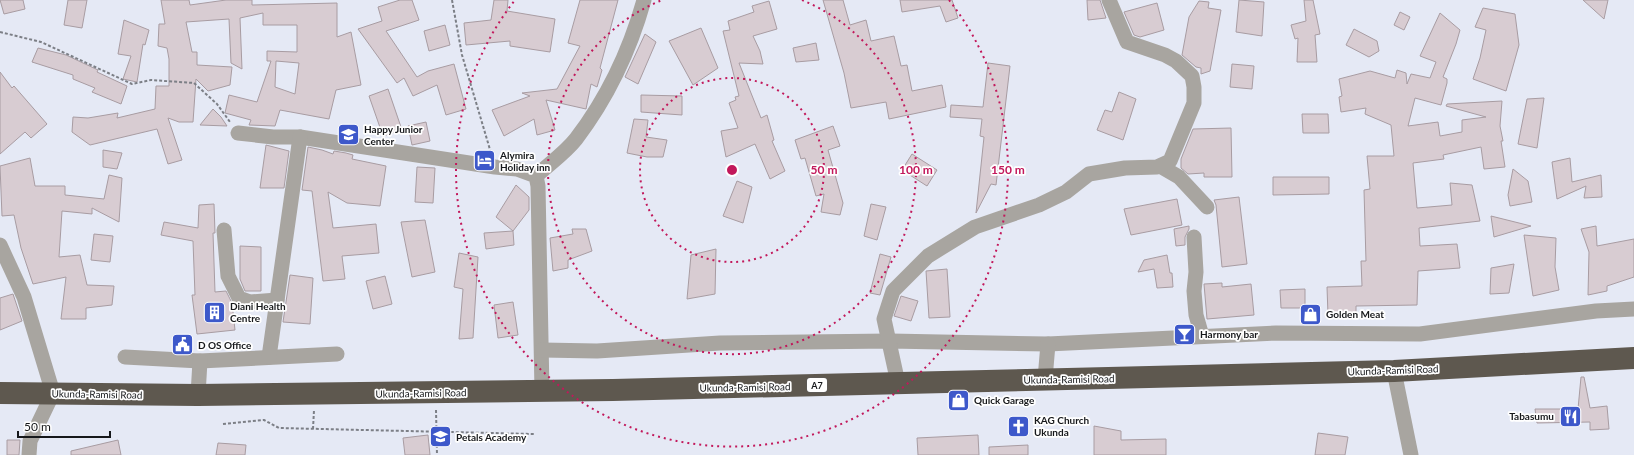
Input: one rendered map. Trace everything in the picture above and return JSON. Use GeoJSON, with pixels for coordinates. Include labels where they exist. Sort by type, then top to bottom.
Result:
{"type":"FeatureCollection","features":[{"type":"Feature","properties":{"kind":"highway","name":"Ukunda-Ramisi Road"},"geometry":{"type":"LineString","coordinates":[[0,393],[198,395],[542,391],[1394,371],[1634,358]]}},
{"type":"Feature","properties":{"kind":"street"},"geometry":{"type":"LineString","coordinates":[[536,176],[575,140],[617,75],[635,32],[644,0]]}},
{"type":"Feature","properties":{"kind":"street"},"geometry":{"type":"LineString","coordinates":[[898,383],[884,318],[893,291],[928,256],[975,227],[1038,205],[1066,192],[1089,174],[1125,168],[1160,166],[1170,161],[1194,103],[1192,76],[1176,61],[1165,55],[1127,42],[1109,0]]}},
{"type":"Feature","properties":{"kind":"street"},"geometry":{"type":"LineString","coordinates":[[238,133],[273,137],[300,137],[495,167],[517,169],[536,176]]}},
{"type":"Feature","properties":{"kind":"street"},"geometry":{"type":"LineString","coordinates":[[269,358],[300,137]]}},
{"type":"Feature","properties":{"kind":"street"},"geometry":{"type":"LineString","coordinates":[[1160,166],[1179,177],[1207,207]]}},
{"type":"Feature","properties":{"kind":"street"},"geometry":{"type":"LineString","coordinates":[[536,176],[538,186],[542,391]]}},
{"type":"Feature","properties":{"kind":"street"},"geometry":{"type":"LineString","coordinates":[[224,230],[228,276],[239,298],[250,302],[277,300]]}},
{"type":"Feature","properties":{"kind":"street"},"geometry":{"type":"LineString","coordinates":[[1194,237],[1196,272],[1194,291],[1196,315],[1202,336]]}},
{"type":"Feature","properties":{"kind":"street"},"geometry":{"type":"LineString","coordinates":[[0,245],[24,297],[53,393],[30,441],[29,455]]}},
{"type":"Feature","properties":{"kind":"street"},"geometry":{"type":"LineString","coordinates":[[542,350],[598,352],[720,343],[890,341],[1048,344],[1276,332],[1420,334],[1596,311],[1634,309]]}},
{"type":"Feature","properties":{"kind":"street"},"geometry":{"type":"LineString","coordinates":[[1045,379],[1048,344]]}},
{"type":"Feature","properties":{"kind":"street"},"geometry":{"type":"LineString","coordinates":[[125,358],[200,361],[337,354]]}},
{"type":"Feature","properties":{"kind":"street"},"geometry":{"type":"LineString","coordinates":[[198,395],[200,361]]}},
{"type":"Feature","properties":{"kind":"street"},"geometry":{"type":"LineString","coordinates":[[1394,371],[1411,455]]}},
{"type":"Feature","properties":{"kind":"path"},"geometry":{"type":"LineString","coordinates":[[452,0],[462,55],[495,167]]}},
{"type":"Feature","properties":{"kind":"path"},"geometry":{"type":"LineString","coordinates":[[0,32],[41,42],[132,84],[151,80],[194,83],[217,104],[238,133]]}},
{"type":"Feature","properties":{"kind":"path"},"geometry":{"type":"LineString","coordinates":[[435,392],[437,455]]}},
{"type":"Feature","properties":{"kind":"path"},"geometry":{"type":"LineString","coordinates":[[223,424],[264,420],[279,428],[534,434]]}},
{"type":"Feature","properties":{"kind":"building"},"geometry":{"type":"Polygon","coordinates":[[[0,0],[23,0],[25,9],[4,14],[0,0]]]}},
{"type":"Feature","properties":{"kind":"building"},"geometry":{"type":"Polygon","coordinates":[[[68,0],[87,0],[82,28],[64,25],[68,0]]]}},
{"type":"Feature","properties":{"kind":"building"},"geometry":{"type":"Polygon","coordinates":[[[161,0],[189,0],[190,5],[226,0],[252,0],[252,5],[337,3],[337,37],[351,32],[361,85],[336,90],[329,119],[280,110],[275,126],[249,125],[251,120],[225,113],[229,95],[257,102],[271,61],[267,61],[267,51],[297,52],[297,25],[263,25],[263,13],[240,18],[242,69],[231,63],[229,19],[186,22],[192,52],[197,52],[197,65],[232,67],[230,85],[208,91],[196,79],[193,122],[179,122],[168,118],[182,160],[168,164],[157,129],[90,145],[72,132],[73,117],[88,118],[118,113],[117,118],[155,109],[156,86],[169,86],[169,59],[167,48],[158,46],[159,24],[165,24],[161,0]],[[276,61],[275,87],[295,94],[299,63],[276,61]]]}},
{"type":"Feature","properties":{"kind":"building"},"geometry":{"type":"Polygon","coordinates":[[[400,0],[412,0],[419,20],[386,31],[417,77],[428,71],[454,64],[466,109],[446,115],[437,85],[413,96],[404,78],[397,83],[358,29],[382,21],[378,7],[400,0]]]}},
{"type":"Feature","properties":{"kind":"building"},"geometry":{"type":"Polygon","coordinates":[[[494,0],[508,0],[507,11],[555,19],[550,52],[510,46],[510,41],[466,45],[464,23],[491,20],[494,0]]]}},
{"type":"Feature","properties":{"kind":"building"},"geometry":{"type":"Polygon","coordinates":[[[580,0],[618,0],[600,68],[602,70],[597,87],[591,84],[586,109],[546,100],[555,130],[537,135],[534,119],[504,136],[492,110],[530,96],[522,93],[557,89],[580,46],[568,43],[580,0]]]}},
{"type":"Feature","properties":{"kind":"building"},"geometry":{"type":"Polygon","coordinates":[[[823,0],[843,0],[850,25],[866,20],[871,41],[894,36],[901,66],[907,65],[912,91],[942,85],[946,107],[889,119],[886,102],[851,108],[844,73],[823,0]]]}},
{"type":"Feature","properties":{"kind":"building"},"geometry":{"type":"Polygon","coordinates":[[[900,0],[952,0],[958,18],[946,22],[940,6],[902,12],[900,0]]]}},
{"type":"Feature","properties":{"kind":"building"},"geometry":{"type":"Polygon","coordinates":[[[1087,0],[1100,0],[1106,18],[1088,20],[1087,0]]]}},
{"type":"Feature","properties":{"kind":"building"},"geometry":{"type":"Polygon","coordinates":[[[1239,0],[1264,2],[1262,36],[1236,32],[1239,0]]]}},
{"type":"Feature","properties":{"kind":"building"},"geometry":{"type":"Polygon","coordinates":[[[1304,0],[1313,0],[1320,34],[1315,35],[1317,62],[1297,62],[1298,38],[1295,39],[1291,25],[1306,21],[1304,0]]]}},
{"type":"Feature","properties":{"kind":"building"},"geometry":{"type":"Polygon","coordinates":[[[1583,0],[1608,0],[1604,19],[1583,0]]]}},
{"type":"Feature","properties":{"kind":"building"},"geometry":{"type":"Polygon","coordinates":[[[769,1],[777,29],[753,36],[760,51],[763,64],[739,63],[761,118],[767,115],[774,140],[772,141],[785,171],[770,179],[755,144],[726,157],[721,131],[738,128],[729,103],[736,100],[735,97],[739,96],[723,31],[730,30],[728,21],[754,12],[752,6],[769,1]]]}},
{"type":"Feature","properties":{"kind":"building"},"geometry":{"type":"Polygon","coordinates":[[[1199,1],[1209,2],[1208,8],[1221,10],[1210,71],[1201,74],[1201,68],[1196,67],[1182,55],[1189,17],[1199,1]]]}},
{"type":"Feature","properties":{"kind":"building"},"geometry":{"type":"Polygon","coordinates":[[[1157,3],[1164,30],[1140,37],[1134,35],[1124,12],[1157,3]]]}},
{"type":"Feature","properties":{"kind":"building"},"geometry":{"type":"Polygon","coordinates":[[[1483,8],[1515,14],[1519,45],[1506,91],[1473,79],[1480,58],[1486,30],[1475,27],[1483,8]]]}},
{"type":"Feature","properties":{"kind":"building"},"geometry":{"type":"Polygon","coordinates":[[[1400,12],[1410,17],[1404,30],[1394,25],[1400,12]]]}},
{"type":"Feature","properties":{"kind":"building"},"geometry":{"type":"Polygon","coordinates":[[[1440,13],[1460,30],[1443,77],[1447,79],[1447,83],[1441,105],[1415,98],[1408,126],[1438,122],[1440,136],[1462,132],[1462,120],[1486,117],[1446,106],[1447,104],[1502,101],[1500,126],[1505,167],[1484,169],[1481,147],[1443,155],[1444,159],[1413,163],[1417,208],[1452,205],[1450,183],[1472,185],[1480,221],[1419,228],[1420,246],[1457,244],[1460,268],[1418,271],[1417,305],[1356,306],[1356,313],[1328,315],[1327,287],[1362,286],[1361,261],[1366,261],[1364,190],[1370,189],[1367,156],[1394,156],[1391,125],[1365,114],[1366,108],[1341,112],[1339,97],[1342,96],[1339,79],[1370,71],[1395,78],[1397,70],[1406,73],[1407,84],[1411,74],[1430,78],[1436,62],[1420,56],[1440,13]]]}},
{"type":"Feature","properties":{"kind":"building"},"geometry":{"type":"Polygon","coordinates":[[[124,20],[149,30],[145,45],[143,44],[137,82],[123,79],[131,56],[118,54],[124,20]]]}},
{"type":"Feature","properties":{"kind":"building"},"geometry":{"type":"Polygon","coordinates":[[[445,25],[450,45],[429,51],[424,31],[445,25]]]}},
{"type":"Feature","properties":{"kind":"building"},"geometry":{"type":"Polygon","coordinates":[[[701,28],[718,68],[693,85],[669,41],[701,28]]]}},
{"type":"Feature","properties":{"kind":"building"},"geometry":{"type":"Polygon","coordinates":[[[1354,29],[1377,41],[1379,51],[1369,57],[1346,45],[1354,29]]]}},
{"type":"Feature","properties":{"kind":"building"},"geometry":{"type":"Polygon","coordinates":[[[645,34],[656,42],[638,84],[625,77],[645,34]]]}},
{"type":"Feature","properties":{"kind":"building"},"geometry":{"type":"Polygon","coordinates":[[[816,43],[819,60],[796,62],[793,48],[816,43]]]}},
{"type":"Feature","properties":{"kind":"building"},"geometry":{"type":"Polygon","coordinates":[[[38,48],[66,55],[127,86],[121,104],[92,92],[95,88],[73,79],[73,75],[32,62],[38,48]]]}},
{"type":"Feature","properties":{"kind":"building"},"geometry":{"type":"Polygon","coordinates":[[[988,63],[1010,66],[996,185],[991,184],[976,213],[984,137],[980,136],[982,119],[950,117],[951,105],[983,107],[988,63]]]}},
{"type":"Feature","properties":{"kind":"building"},"geometry":{"type":"Polygon","coordinates":[[[1232,64],[1254,66],[1252,89],[1230,87],[1232,64]]]}},
{"type":"Feature","properties":{"kind":"building"},"geometry":{"type":"Polygon","coordinates":[[[0,72],[12,88],[14,86],[47,124],[31,138],[25,132],[0,154],[0,72]]]}},
{"type":"Feature","properties":{"kind":"building"},"geometry":{"type":"Polygon","coordinates":[[[388,89],[402,130],[383,136],[369,96],[388,89]]]}},
{"type":"Feature","properties":{"kind":"building"},"geometry":{"type":"Polygon","coordinates":[[[1119,92],[1136,99],[1123,140],[1097,130],[1105,110],[1112,112],[1119,92]]]}},
{"type":"Feature","properties":{"kind":"building"},"geometry":{"type":"Polygon","coordinates":[[[641,95],[682,96],[682,115],[641,112],[641,95]]]}},
{"type":"Feature","properties":{"kind":"building"},"geometry":{"type":"Polygon","coordinates":[[[1544,98],[1537,148],[1518,144],[1527,99],[1544,98]]]}},
{"type":"Feature","properties":{"kind":"building"},"geometry":{"type":"Polygon","coordinates":[[[213,109],[221,117],[227,126],[200,125],[213,109]]]}},
{"type":"Feature","properties":{"kind":"building"},"geometry":{"type":"Polygon","coordinates":[[[1302,114],[1328,114],[1329,133],[1303,133],[1302,114]]]}},
{"type":"Feature","properties":{"kind":"building"},"geometry":{"type":"Polygon","coordinates":[[[634,119],[648,120],[646,137],[667,140],[663,157],[647,157],[627,153],[634,119]]]}},
{"type":"Feature","properties":{"kind":"building"},"geometry":{"type":"Polygon","coordinates":[[[426,122],[430,141],[412,145],[408,126],[426,122]]]}},
{"type":"Feature","properties":{"kind":"building"},"geometry":{"type":"Polygon","coordinates":[[[833,126],[840,146],[828,150],[843,203],[840,215],[821,212],[824,194],[816,196],[805,158],[801,159],[795,140],[833,126]]]}},
{"type":"Feature","properties":{"kind":"building"},"geometry":{"type":"Polygon","coordinates":[[[1231,128],[1232,177],[1204,177],[1204,173],[1188,174],[1181,168],[1181,159],[1193,129],[1231,128]]]}},
{"type":"Feature","properties":{"kind":"building"},"geometry":{"type":"Polygon","coordinates":[[[266,145],[289,151],[284,188],[260,188],[266,145]]]}},
{"type":"Feature","properties":{"kind":"building"},"geometry":{"type":"Polygon","coordinates":[[[308,147],[333,154],[334,151],[346,153],[353,155],[352,159],[386,166],[380,206],[347,203],[328,192],[333,228],[376,224],[379,253],[342,256],[345,279],[323,281],[312,191],[302,190],[308,147]]]}},
{"type":"Feature","properties":{"kind":"building"},"geometry":{"type":"Polygon","coordinates":[[[103,150],[122,153],[117,169],[103,167],[103,150]]]}},
{"type":"Feature","properties":{"kind":"building"},"geometry":{"type":"Polygon","coordinates":[[[912,154],[937,170],[927,186],[902,170],[912,154]]]}},
{"type":"Feature","properties":{"kind":"building"},"geometry":{"type":"Polygon","coordinates":[[[30,158],[35,186],[65,186],[65,195],[104,199],[109,175],[122,178],[119,222],[92,208],[92,214],[62,211],[59,257],[80,255],[87,285],[114,286],[112,305],[86,308],[86,319],[61,319],[66,277],[33,284],[21,248],[14,215],[2,216],[0,166],[30,158]]]}},
{"type":"Feature","properties":{"kind":"building"},"geometry":{"type":"Polygon","coordinates":[[[1570,158],[1572,182],[1601,175],[1602,197],[1584,198],[1586,186],[1557,199],[1552,162],[1570,158]]]}},
{"type":"Feature","properties":{"kind":"building"},"geometry":{"type":"Polygon","coordinates":[[[417,167],[435,168],[433,203],[415,202],[417,167]]]}},
{"type":"Feature","properties":{"kind":"building"},"geometry":{"type":"Polygon","coordinates":[[[1513,169],[1528,181],[1532,202],[1510,206],[1508,195],[1513,169]]]}},
{"type":"Feature","properties":{"kind":"building"},"geometry":{"type":"Polygon","coordinates":[[[1273,177],[1329,177],[1329,194],[1273,195],[1273,177]]]}},
{"type":"Feature","properties":{"kind":"building"},"geometry":{"type":"Polygon","coordinates":[[[737,181],[752,187],[743,223],[723,216],[737,181]]]}},
{"type":"Feature","properties":{"kind":"building"},"geometry":{"type":"Polygon","coordinates":[[[516,185],[529,197],[529,210],[513,231],[496,217],[516,185]]]}},
{"type":"Feature","properties":{"kind":"building"},"geometry":{"type":"Polygon","coordinates":[[[1239,197],[1247,264],[1222,267],[1216,205],[1214,200],[1239,197]]]}},
{"type":"Feature","properties":{"kind":"building"},"geometry":{"type":"Polygon","coordinates":[[[1177,199],[1182,225],[1131,235],[1124,209],[1177,199]]]}},
{"type":"Feature","properties":{"kind":"building"},"geometry":{"type":"Polygon","coordinates":[[[214,204],[215,233],[213,233],[215,292],[226,291],[232,303],[235,330],[197,334],[192,295],[195,295],[193,241],[161,235],[164,222],[198,228],[199,205],[214,204]]]}},
{"type":"Feature","properties":{"kind":"building"},"geometry":{"type":"Polygon","coordinates":[[[871,204],[886,207],[877,240],[864,236],[871,204]]]}},
{"type":"Feature","properties":{"kind":"building"},"geometry":{"type":"Polygon","coordinates":[[[1491,216],[1531,226],[1494,237],[1491,216]]]}},
{"type":"Feature","properties":{"kind":"building"},"geometry":{"type":"Polygon","coordinates":[[[425,220],[435,272],[412,277],[401,222],[425,220]]]}},
{"type":"Feature","properties":{"kind":"building"},"geometry":{"type":"Polygon","coordinates":[[[1189,226],[1185,237],[1185,245],[1176,246],[1174,229],[1189,226]]]}},
{"type":"Feature","properties":{"kind":"building"},"geometry":{"type":"Polygon","coordinates":[[[1596,226],[1597,246],[1634,239],[1634,277],[1607,286],[1607,291],[1588,295],[1589,252],[1581,229],[1596,226]]]}},
{"type":"Feature","properties":{"kind":"building"},"geometry":{"type":"Polygon","coordinates":[[[572,229],[586,229],[592,251],[568,260],[568,268],[553,271],[550,238],[573,234],[572,229]]]}},
{"type":"Feature","properties":{"kind":"building"},"geometry":{"type":"Polygon","coordinates":[[[513,231],[514,245],[486,249],[484,233],[513,231]]]}},
{"type":"Feature","properties":{"kind":"building"},"geometry":{"type":"Polygon","coordinates":[[[94,234],[113,236],[110,262],[91,260],[94,234]]]}},
{"type":"Feature","properties":{"kind":"building"},"geometry":{"type":"Polygon","coordinates":[[[1524,235],[1556,238],[1555,267],[1559,290],[1533,296],[1524,235]]]}},
{"type":"Feature","properties":{"kind":"building"},"geometry":{"type":"Polygon","coordinates":[[[240,246],[261,247],[261,291],[245,291],[240,279],[240,246]]]}},
{"type":"Feature","properties":{"kind":"building"},"geometry":{"type":"Polygon","coordinates":[[[716,249],[715,294],[687,299],[691,255],[716,249]]]}},
{"type":"Feature","properties":{"kind":"building"},"geometry":{"type":"Polygon","coordinates":[[[459,253],[478,257],[473,338],[459,339],[463,289],[454,287],[459,253]]]}},
{"type":"Feature","properties":{"kind":"building"},"geometry":{"type":"Polygon","coordinates":[[[880,254],[891,257],[880,295],[870,293],[880,254]]]}},
{"type":"Feature","properties":{"kind":"building"},"geometry":{"type":"Polygon","coordinates":[[[1167,255],[1170,273],[1172,273],[1173,287],[1157,288],[1154,269],[1138,272],[1144,260],[1167,255]]]}},
{"type":"Feature","properties":{"kind":"building"},"geometry":{"type":"Polygon","coordinates":[[[1514,264],[1509,293],[1490,294],[1491,268],[1514,264]]]}},
{"type":"Feature","properties":{"kind":"building"},"geometry":{"type":"Polygon","coordinates":[[[947,269],[950,317],[929,318],[926,271],[947,269]]]}},
{"type":"Feature","properties":{"kind":"building"},"geometry":{"type":"Polygon","coordinates":[[[290,275],[313,278],[310,324],[283,322],[290,275]]]}},
{"type":"Feature","properties":{"kind":"building"},"geometry":{"type":"Polygon","coordinates":[[[385,276],[392,304],[373,309],[366,281],[385,276]]]}},
{"type":"Feature","properties":{"kind":"building"},"geometry":{"type":"Polygon","coordinates":[[[1222,283],[1222,287],[1251,284],[1254,315],[1207,319],[1204,284],[1222,283]]]}},
{"type":"Feature","properties":{"kind":"building"},"geometry":{"type":"Polygon","coordinates":[[[1305,289],[1305,308],[1281,308],[1280,290],[1305,289]]]}},
{"type":"Feature","properties":{"kind":"building"},"geometry":{"type":"Polygon","coordinates":[[[13,294],[22,321],[0,330],[0,298],[13,294]]]}},
{"type":"Feature","properties":{"kind":"building"},"geometry":{"type":"Polygon","coordinates":[[[901,296],[918,301],[911,321],[894,316],[901,296]]]}},
{"type":"Feature","properties":{"kind":"building"},"geometry":{"type":"Polygon","coordinates":[[[513,302],[518,335],[498,338],[494,305],[513,302]]]}},
{"type":"Feature","properties":{"kind":"building"},"geometry":{"type":"Polygon","coordinates":[[[1581,377],[1584,377],[1590,408],[1607,406],[1609,429],[1590,430],[1590,422],[1537,423],[1535,409],[1578,409],[1581,377]]]}},
{"type":"Feature","properties":{"kind":"building"},"geometry":{"type":"Polygon","coordinates":[[[1094,426],[1121,431],[1121,440],[1166,439],[1166,455],[1094,455],[1094,426]]]}},
{"type":"Feature","properties":{"kind":"building"},"geometry":{"type":"Polygon","coordinates":[[[1318,433],[1348,437],[1345,455],[1315,455],[1318,433]]]}},
{"type":"Feature","properties":{"kind":"building"},"geometry":{"type":"Polygon","coordinates":[[[428,435],[430,455],[405,455],[403,438],[428,435]]]}},
{"type":"Feature","properties":{"kind":"building"},"geometry":{"type":"Polygon","coordinates":[[[978,435],[979,455],[918,455],[917,438],[978,435]]]}},
{"type":"Feature","properties":{"kind":"building"},"geometry":{"type":"Polygon","coordinates":[[[7,440],[20,440],[19,455],[7,455],[7,440]]]}},
{"type":"Feature","properties":{"kind":"building"},"geometry":{"type":"Polygon","coordinates":[[[118,440],[121,455],[71,455],[71,451],[118,440]]]}},
{"type":"Feature","properties":{"kind":"building"},"geometry":{"type":"Polygon","coordinates":[[[218,443],[246,445],[245,455],[216,455],[218,443]]]}},
{"type":"Feature","properties":{"kind":"building"},"geometry":{"type":"Polygon","coordinates":[[[1028,445],[1028,455],[989,455],[989,447],[1028,445]]]}},
{"type":"Feature","properties":{"kind":"place","name":"Happy Junior Center"},"geometry":{"type":"Point","coordinates":[349,135]}},
{"type":"Feature","properties":{"kind":"place","name":"Alymira Holiday inn"},"geometry":{"type":"Point","coordinates":[484,161]}},
{"type":"Feature","properties":{"kind":"place","name":"Diani Health Centre"},"geometry":{"type":"Point","coordinates":[214,312]}},
{"type":"Feature","properties":{"kind":"place","name":"Golden Meat"},"geometry":{"type":"Point","coordinates":[1311,314]}},
{"type":"Feature","properties":{"kind":"place","name":"Harmony bar"},"geometry":{"type":"Point","coordinates":[1185,334]}},
{"type":"Feature","properties":{"kind":"place","name":"D OS Office"},"geometry":{"type":"Point","coordinates":[183,345]}},
{"type":"Feature","properties":{"kind":"place","name":"Quick Garage"},"geometry":{"type":"Point","coordinates":[959,400]}},
{"type":"Feature","properties":{"kind":"place","name":"Tabasumu"},"geometry":{"type":"Point","coordinates":[1570,416]}},
{"type":"Feature","properties":{"kind":"place","name":"KAG Church Ukunda"},"geometry":{"type":"Point","coordinates":[1019,426]}},
{"type":"Feature","properties":{"kind":"place","name":"Petals Academy"},"geometry":{"type":"Point","coordinates":[441,437]}}]}
